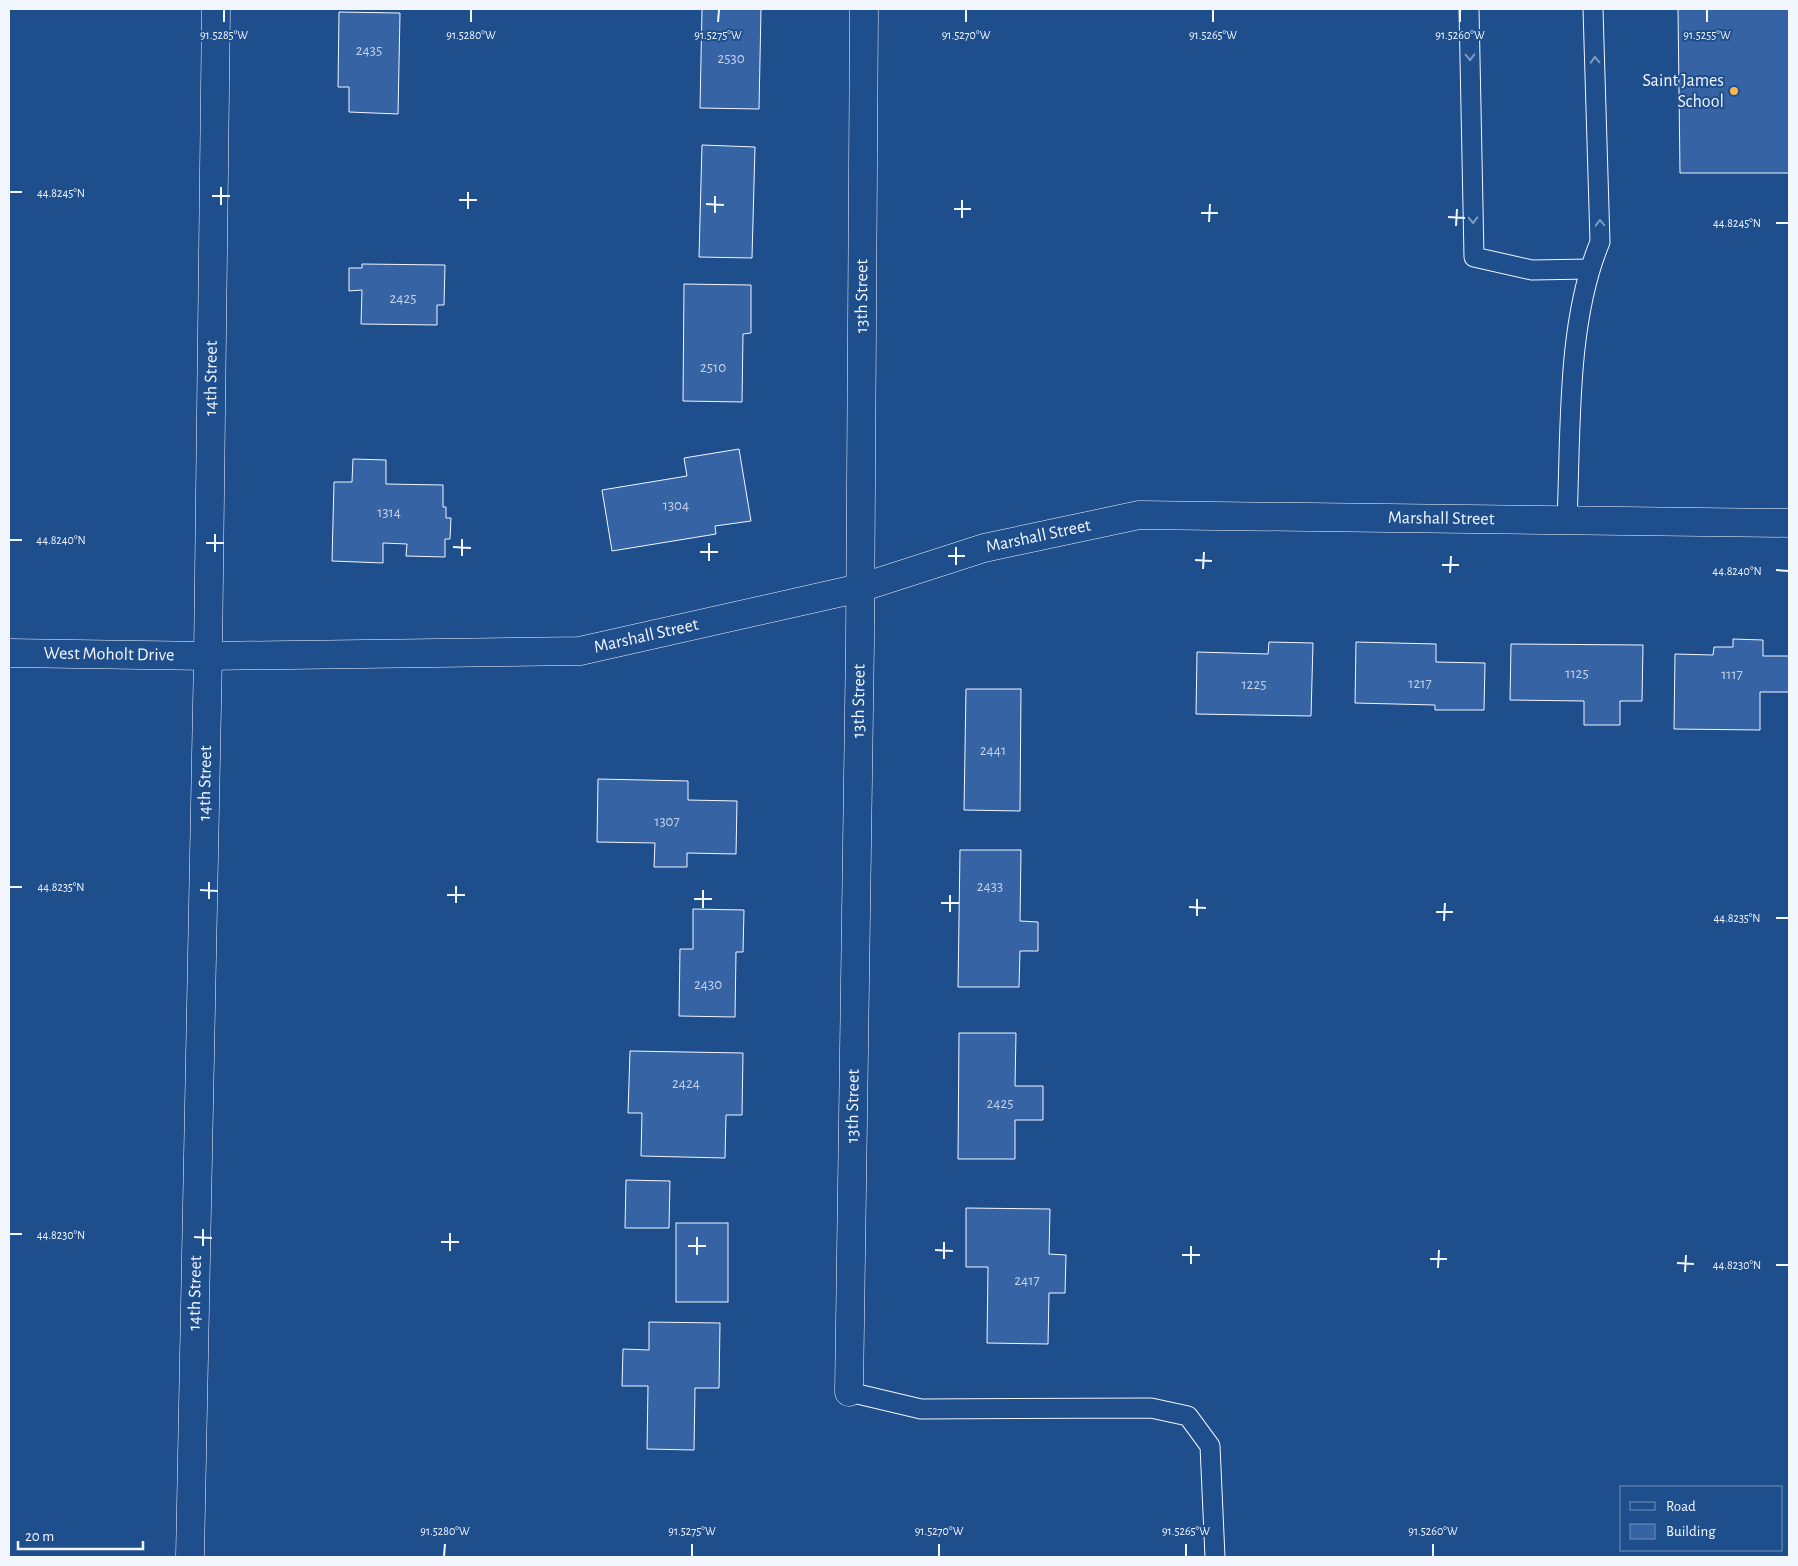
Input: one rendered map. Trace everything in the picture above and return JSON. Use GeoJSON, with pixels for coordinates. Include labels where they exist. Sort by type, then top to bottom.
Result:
{"type":"FeatureCollection","features":[{"type":"Feature","properties":{"kind":"street","name":"14th Street"},"geometry":{"type":"LineString","coordinates":[[190,1557],[208,656],[216,9]]}},
{"type":"Feature","properties":{"kind":"street","name":"13th Street"},"geometry":{"type":"LineString","coordinates":[[849,1392],[860,588],[864,9]]}},
{"type":"Feature","properties":{"kind":"street","name":"Marshall Street"},"geometry":{"type":"LineString","coordinates":[[208,656],[580,651],[860,588],[984,548],[1139,515],[1789,523]]}},
{"type":"Feature","properties":{"kind":"street","name":"West Moholt Drive"},"geometry":{"type":"LineString","coordinates":[[9,653],[208,656]]}},
{"type":"Feature","properties":{"kind":"lane"},"geometry":{"type":"LineString","coordinates":[[1468,9],[1474,257],[1532,270],[1589,269]]}},
{"type":"Feature","properties":{"kind":"lane"},"geometry":{"type":"LineString","coordinates":[[1567,520],[1570,397],[1589,269],[1600,242],[1593,9]]}},
{"type":"Feature","properties":{"kind":"lane"},"geometry":{"type":"LineString","coordinates":[[849,1392],[921,1409],[1151,1408],[1188,1416],[1210,1446],[1214,1557]]}},
{"type":"Feature","properties":{"kind":"building"},"geometry":{"type":"Polygon","coordinates":[[[702,9],[761,9],[759,109],[700,108],[702,9]]]}},
{"type":"Feature","properties":{"kind":"building","name":"Saint James School"},"geometry":{"type":"Polygon","coordinates":[[[1678,9],[1789,9],[1789,173],[1680,173],[1678,9]]]}},
{"type":"Feature","properties":{"kind":"building"},"geometry":{"type":"Polygon","coordinates":[[[339,12],[400,13],[398,114],[349,112],[349,87],[338,87],[339,12]]]}},
{"type":"Feature","properties":{"kind":"building"},"geometry":{"type":"Polygon","coordinates":[[[702,145],[755,147],[752,258],[699,257],[702,145]]]}},
{"type":"Feature","properties":{"kind":"building"},"geometry":{"type":"Polygon","coordinates":[[[362,264],[445,265],[444,305],[437,305],[437,325],[361,324],[362,290],[349,291],[349,268],[362,268],[362,264]]]}},
{"type":"Feature","properties":{"kind":"building"},"geometry":{"type":"Polygon","coordinates":[[[684,284],[751,285],[751,333],[743,334],[742,402],[683,401],[684,284]]]}},
{"type":"Feature","properties":{"kind":"building"},"geometry":{"type":"Polygon","coordinates":[[[739,449],[751,521],[715,526],[716,534],[612,551],[602,490],[687,476],[684,458],[739,449]]]}},
{"type":"Feature","properties":{"kind":"building"},"geometry":{"type":"Polygon","coordinates":[[[353,459],[386,460],[386,484],[443,485],[443,507],[446,507],[446,518],[451,518],[450,539],[445,539],[445,557],[406,556],[407,544],[383,543],[383,563],[332,561],[334,482],[352,482],[353,459]]]}},
{"type":"Feature","properties":{"kind":"building"},"geometry":{"type":"Polygon","coordinates":[[[1733,639],[1763,640],[1763,656],[1789,656],[1789,692],[1760,692],[1760,730],[1674,729],[1675,654],[1713,655],[1714,647],[1733,647],[1733,639]]]}},
{"type":"Feature","properties":{"kind":"building"},"geometry":{"type":"Polygon","coordinates":[[[1269,642],[1313,643],[1311,716],[1196,714],[1197,652],[1268,654],[1269,642]]]}},
{"type":"Feature","properties":{"kind":"building"},"geometry":{"type":"Polygon","coordinates":[[[1356,642],[1436,644],[1436,662],[1485,663],[1484,710],[1435,710],[1435,705],[1355,703],[1356,642]]]}},
{"type":"Feature","properties":{"kind":"building"},"geometry":{"type":"Polygon","coordinates":[[[1511,644],[1643,645],[1642,701],[1620,701],[1620,725],[1584,725],[1584,701],[1510,700],[1511,644]]]}},
{"type":"Feature","properties":{"kind":"building"},"geometry":{"type":"Polygon","coordinates":[[[966,689],[1021,689],[1020,811],[964,810],[966,689]]]}},
{"type":"Feature","properties":{"kind":"building"},"geometry":{"type":"Polygon","coordinates":[[[598,779],[688,781],[688,800],[737,801],[736,854],[687,853],[687,867],[654,867],[655,843],[597,842],[598,779]]]}},
{"type":"Feature","properties":{"kind":"building"},"geometry":{"type":"Polygon","coordinates":[[[960,850],[1021,850],[1020,921],[1038,922],[1038,951],[1020,951],[1019,987],[958,987],[960,850]]]}},
{"type":"Feature","properties":{"kind":"building"},"geometry":{"type":"Polygon","coordinates":[[[693,909],[744,910],[743,952],[736,952],[735,1017],[679,1016],[680,949],[693,949],[693,909]]]}},
{"type":"Feature","properties":{"kind":"building"},"geometry":{"type":"Polygon","coordinates":[[[959,1033],[1016,1033],[1015,1086],[1043,1086],[1043,1120],[1015,1120],[1015,1159],[958,1159],[959,1033]]]}},
{"type":"Feature","properties":{"kind":"building"},"geometry":{"type":"Polygon","coordinates":[[[630,1051],[743,1053],[742,1115],[726,1115],[725,1158],[641,1156],[642,1113],[628,1113],[630,1051]]]}},
{"type":"Feature","properties":{"kind":"building"},"geometry":{"type":"Polygon","coordinates":[[[626,1180],[670,1181],[669,1228],[625,1228],[626,1180]]]}},
{"type":"Feature","properties":{"kind":"building"},"geometry":{"type":"Polygon","coordinates":[[[966,1208],[1050,1209],[1049,1254],[1066,1255],[1065,1293],[1049,1293],[1048,1344],[987,1343],[988,1267],[966,1267],[966,1208]]]}},
{"type":"Feature","properties":{"kind":"building"},"geometry":{"type":"Polygon","coordinates":[[[676,1223],[728,1223],[728,1302],[676,1302],[676,1223]]]}},
{"type":"Feature","properties":{"kind":"building"},"geometry":{"type":"Polygon","coordinates":[[[649,1322],[720,1323],[719,1388],[695,1388],[694,1450],[647,1449],[648,1386],[622,1386],[623,1349],[649,1350],[649,1322]]]}},
{"type":"Feature","properties":{"kind":"place","name":"Saint James School"},"geometry":{"type":"Point","coordinates":[1734,91]}}]}
